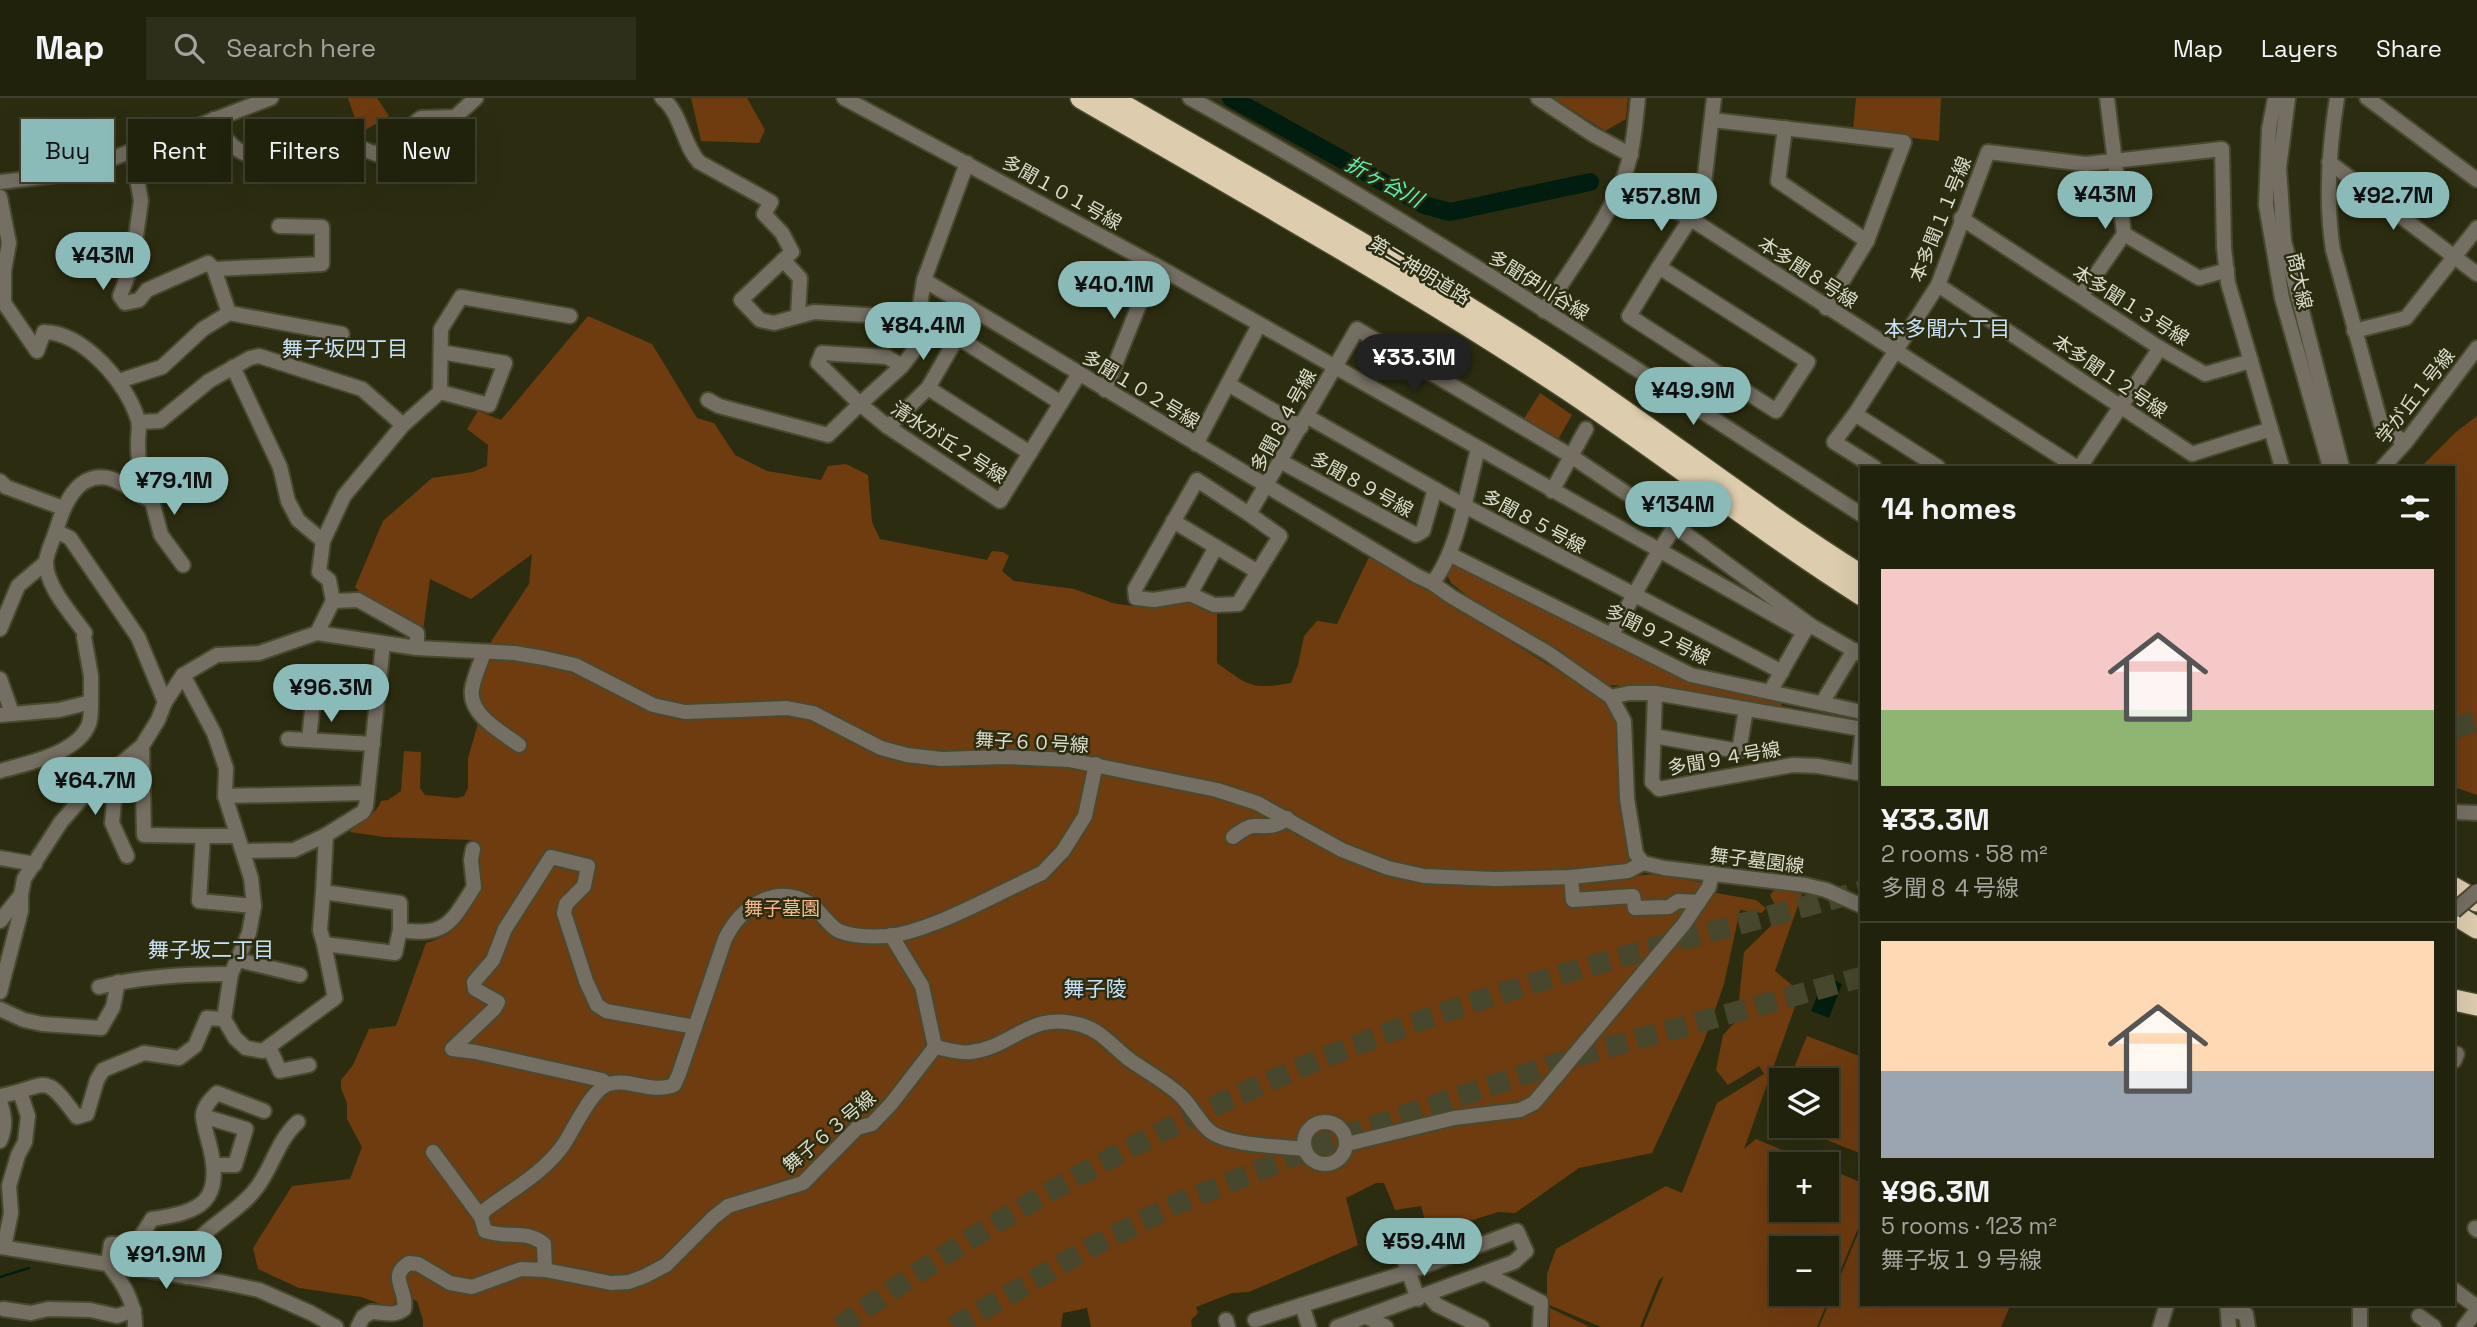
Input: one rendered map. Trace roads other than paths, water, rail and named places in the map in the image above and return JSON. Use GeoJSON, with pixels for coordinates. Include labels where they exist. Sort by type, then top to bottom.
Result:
{"type":"FeatureCollection","features":[{"type":"Feature","properties":{"kind":"highway","name":"第二神明道路"},"geometry":{"type":"LineString","coordinates":[[1081,98],[1463,322],[1612,420],[1802,557],[1860,594]]}},
{"type":"Feature","properties":{"kind":"highway","name":"第二神明道路"},"geometry":{"type":"LineString","coordinates":[[1111,98],[1361,243],[1526,343],[1812,545],[1860,575]]}},
{"type":"Feature","properties":{"kind":"highway"},"geometry":{"type":"LineString","coordinates":[[2455,889],[2477,901]]}},
{"type":"Feature","properties":{"kind":"highway"},"geometry":{"type":"LineString","coordinates":[[2455,907],[2477,920]]}},
{"type":"Feature","properties":{"kind":"highway"},"geometry":{"type":"LineString","coordinates":[[2455,913],[2477,928]]}},
{"type":"Feature","properties":{"kind":"highway"},"geometry":{"type":"LineString","coordinates":[[2455,991],[2477,988]]}},
{"type":"Feature","properties":{"kind":"highway"},"geometry":{"type":"LineString","coordinates":[[2455,1000],[2477,1005]]}},
{"type":"Feature","properties":{"kind":"street"},"geometry":{"type":"LineString","coordinates":[[214,119],[271,98]]}},
{"type":"Feature","properties":{"kind":"street"},"geometry":{"type":"LineString","coordinates":[[231,144],[247,156],[261,159],[356,146],[376,154],[421,118],[455,117],[475,98]]}},
{"type":"Feature","properties":{"kind":"street"},"geometry":{"type":"LineString","coordinates":[[662,98],[671,106],[692,155],[699,162],[771,202],[764,215],[782,233],[788,256],[800,278],[798,316]]}},
{"type":"Feature","properties":{"kind":"street","name":"多聞１０１号線"},"geometry":{"type":"LineString","coordinates":[[844,98],[1155,265],[1334,369]]}},
{"type":"Feature","properties":{"kind":"street","name":"多聞伊川谷線"},"geometry":{"type":"LineString","coordinates":[[1190,98],[1266,140],[1544,311],[1860,514]]}},
{"type":"Feature","properties":{"kind":"street"},"geometry":{"type":"LineString","coordinates":[[1538,98],[1592,134],[1631,155]]}},
{"type":"Feature","properties":{"kind":"street"},"geometry":{"type":"LineString","coordinates":[[1544,311],[1611,205],[1622,182],[1631,155],[1638,98]]}},
{"type":"Feature","properties":{"kind":"street"},"geometry":{"type":"LineString","coordinates":[[1659,267],[1808,362],[1776,411],[1629,316],[1659,267],[1702,201],[1714,98]]}},
{"type":"Feature","properties":{"kind":"street"},"geometry":{"type":"LineString","coordinates":[[2081,296],[2124,234],[2107,98]]}},
{"type":"Feature","properties":{"kind":"street","name":"商大線"},"geometry":{"type":"LineString","coordinates":[[2275,98],[2269,130],[2266,205],[2282,298],[2330,466]]}},
{"type":"Feature","properties":{"kind":"street","name":"商大線"},"geometry":{"type":"LineString","coordinates":[[2288,98],[2279,168],[2284,241],[2342,466]]}},
{"type":"Feature","properties":{"kind":"street"},"geometry":{"type":"LineString","coordinates":[[2337,98],[2329,162],[2329,223],[2354,331],[2381,424],[2406,443]]}},
{"type":"Feature","properties":{"kind":"street"},"geometry":{"type":"LineString","coordinates":[[2367,98],[2477,180]]}},
{"type":"Feature","properties":{"kind":"street"},"geometry":{"type":"LineString","coordinates":[[1712,120],[1904,142],[1867,241],[1826,308]]}},
{"type":"Feature","properties":{"kind":"street"},"geometry":{"type":"LineString","coordinates":[[1785,128],[1778,181],[1867,241]]}},
{"type":"Feature","properties":{"kind":"street","name":"本多聞１１号線"},"geometry":{"type":"LineString","coordinates":[[1872,466],[1834,442],[1938,285],[1988,152],[2086,164],[2222,149],[2228,284],[2282,466]]}},
{"type":"Feature","properties":{"kind":"street"},"geometry":{"type":"LineString","coordinates":[[0,182],[74,173],[128,152]]}},
{"type":"Feature","properties":{"kind":"street"},"geometry":{"type":"LineString","coordinates":[[2329,162],[2477,274]]}},
{"type":"Feature","properties":{"kind":"street"},"geometry":{"type":"LineString","coordinates":[[708,400],[719,406],[828,435],[902,366],[913,352],[924,281],[967,163]]}},
{"type":"Feature","properties":{"kind":"street"},"geometry":{"type":"LineString","coordinates":[[138,182],[141,201],[132,264],[120,296],[125,303],[139,300],[147,290],[211,266],[322,264],[322,227],[279,226]]}},
{"type":"Feature","properties":{"kind":"street","name":"本多聞８号線"},"geometry":{"type":"LineString","coordinates":[[1622,182],[1691,219],[2076,466]]}},
{"type":"Feature","properties":{"kind":"street"},"geometry":{"type":"LineString","coordinates":[[0,197],[9,243],[4,271],[4,303],[37,351],[44,332],[58,332],[77,341],[119,381],[139,422],[142,496]]}},
{"type":"Feature","properties":{"kind":"street","name":"本多聞１３号線"},"geometry":{"type":"LineString","coordinates":[[1961,218],[2160,348],[2205,374],[2251,362]]}},
{"type":"Feature","properties":{"kind":"street"},"geometry":{"type":"LineString","coordinates":[[2354,331],[2406,318],[2477,228]]}},
{"type":"Feature","properties":{"kind":"street"},"geometry":{"type":"LineString","coordinates":[[2124,234],[2199,278],[2227,270]]}},
{"type":"Feature","properties":{"kind":"street"},"geometry":{"type":"LineString","coordinates":[[788,256],[741,300],[760,320],[774,323],[814,312],[918,318]]}},
{"type":"Feature","properties":{"kind":"street"},"geometry":{"type":"LineString","coordinates":[[1105,390],[1155,265]]}},
{"type":"Feature","properties":{"kind":"street"},"geometry":{"type":"LineString","coordinates":[[211,266],[229,313]]}},
{"type":"Feature","properties":{"kind":"street","name":"多聞１０２号線"},"geometry":{"type":"LineString","coordinates":[[924,281],[1267,486]]}},
{"type":"Feature","properties":{"kind":"street","name":"本多聞１２号線"},"geometry":{"type":"LineString","coordinates":[[1938,285],[2192,454],[2271,429]]}},
{"type":"Feature","properties":{"kind":"street"},"geometry":{"type":"LineString","coordinates":[[317,634],[333,601],[329,579],[319,572],[323,541],[344,496],[403,425],[440,392],[441,329],[461,297],[570,316]]}},
{"type":"Feature","properties":{"kind":"street"},"geometry":{"type":"LineString","coordinates":[[888,427],[928,388],[973,310]]}},
{"type":"Feature","properties":{"kind":"street"},"geometry":{"type":"LineString","coordinates":[[119,381],[162,367],[203,329],[229,313],[342,334]]}},
{"type":"Feature","properties":{"kind":"street"},"geometry":{"type":"LineString","coordinates":[[1196,444],[1259,325]]}},
{"type":"Feature","properties":{"kind":"street"},"geometry":{"type":"LineString","coordinates":[[1334,369],[1357,329],[1572,456],[1675,526],[1807,628],[1770,692]]}},
{"type":"Feature","properties":{"kind":"street"},"geometry":{"type":"LineString","coordinates":[[957,338],[1061,403]]}},
{"type":"Feature","properties":{"kind":"street"},"geometry":{"type":"LineString","coordinates":[[2079,466],[2160,348]]}},
{"type":"Feature","properties":{"kind":"street","name":"学が丘１号線"},"geometry":{"type":"LineString","coordinates":[[2385,466],[2406,443],[2477,348]]}},
{"type":"Feature","properties":{"kind":"street"},"geometry":{"type":"LineString","coordinates":[[440,352],[505,363],[489,405],[440,392]]}},
{"type":"Feature","properties":{"kind":"street","name":"清水が丘２号線"},"geometry":{"type":"LineString","coordinates":[[902,366],[887,356],[822,353],[817,363],[888,427],[1000,500],[1079,374]]}},
{"type":"Feature","properties":{"kind":"street"},"geometry":{"type":"LineString","coordinates":[[139,422],[160,421],[209,382],[250,358],[259,356],[362,389],[403,425]]}},
{"type":"Feature","properties":{"kind":"street"},"geometry":{"type":"LineString","coordinates":[[233,368],[280,467],[288,500],[298,520],[323,541]]}},
{"type":"Feature","properties":{"kind":"street","name":"多聞８４号線"},"geometry":{"type":"LineString","coordinates":[[1611,696],[1548,653],[1267,486],[1334,369],[1659,551],[1858,652]]}},
{"type":"Feature","properties":{"kind":"street","name":"多聞８５号線"},"geometry":{"type":"LineString","coordinates":[[1228,384],[1435,489],[1782,672]]}},
{"type":"Feature","properties":{"kind":"street"},"geometry":{"type":"LineString","coordinates":[[928,388],[1030,453]]}},
{"type":"Feature","properties":{"kind":"street"},"geometry":{"type":"LineString","coordinates":[[1855,414],[1936,466]]}},
{"type":"Feature","properties":{"kind":"street"},"geometry":{"type":"LineString","coordinates":[[1552,491],[1586,429]]}},
{"type":"Feature","properties":{"kind":"street"},"geometry":{"type":"LineString","coordinates":[[1432,583],[1440,575],[1449,554],[1478,449]]}},
{"type":"Feature","properties":{"kind":"street","name":"多聞８９号線"},"geometry":{"type":"LineString","coordinates":[[1282,462],[1416,535],[1423,531],[1435,489]]}},
{"type":"Feature","properties":{"kind":"street"},"geometry":{"type":"LineString","coordinates":[[0,628],[18,586],[46,562],[63,508],[80,486],[94,478],[110,478],[152,501],[161,535],[183,565]]}},
{"type":"Feature","properties":{"kind":"street"},"geometry":{"type":"LineString","coordinates":[[1197,480],[1249,514],[1280,536],[1238,604],[1214,605],[1190,594],[1154,600],[1136,598],[1135,589],[1197,480]]}},
{"type":"Feature","properties":{"kind":"street"},"geometry":{"type":"LineString","coordinates":[[0,481],[6,487],[63,508]]}},
{"type":"Feature","properties":{"kind":"street"},"geometry":{"type":"LineString","coordinates":[[1249,514],[1267,486]]}},
{"type":"Feature","properties":{"kind":"street"},"geometry":{"type":"LineString","coordinates":[[1172,521],[1258,572]]}},
{"type":"Feature","properties":{"kind":"street"},"geometry":{"type":"LineString","coordinates":[[1612,634],[1675,526]]}},
{"type":"Feature","properties":{"kind":"street"},"geometry":{"type":"LineString","coordinates":[[56,531],[70,538],[138,637],[165,702]]}},
{"type":"Feature","properties":{"kind":"street"},"geometry":{"type":"LineString","coordinates":[[1190,594],[1216,547]]}},
{"type":"Feature","properties":{"kind":"street","name":"多聞９２号線"},"geometry":{"type":"LineString","coordinates":[[1449,554],[1691,675],[1860,712]]}},
{"type":"Feature","properties":{"kind":"street"},"geometry":{"type":"LineString","coordinates":[[0,771],[61,753],[89,725],[91,676],[83,637],[85,633],[60,598],[51,581],[46,562]]}},
{"type":"Feature","properties":{"kind":"street"},"geometry":{"type":"LineString","coordinates":[[333,601],[358,600],[417,633],[417,648]]}},
{"type":"Feature","properties":{"kind":"street","name":"舞子６０号線"},"geometry":{"type":"LineString","coordinates":[[0,920],[21,895],[24,879],[61,822],[88,791],[142,746],[183,675],[217,655],[259,653],[317,634],[417,648],[544,657],[575,666],[653,705],[685,712],[787,708],[813,713],[881,748],[907,754],[941,759],[1006,757],[1069,760],[1217,790],[1256,803],[1342,850],[1388,868],[1424,876],[1495,879],[1571,877],[1628,871],[1643,863]]}},
{"type":"Feature","properties":{"kind":"street"},"geometry":{"type":"LineString","coordinates":[[243,851],[294,850],[326,835],[363,812],[383,644]]}},
{"type":"Feature","properties":{"kind":"street"},"geometry":{"type":"LineString","coordinates":[[1822,703],[1858,652]]}},
{"type":"Feature","properties":{"kind":"street"},"geometry":{"type":"LineString","coordinates":[[484,653],[471,690],[472,700],[482,717],[519,745]]}},
{"type":"Feature","properties":{"kind":"street"},"geometry":{"type":"LineString","coordinates":[[183,675],[214,733],[226,768],[225,796],[251,878],[254,906],[249,933],[231,974],[224,1019],[235,1038],[246,1048],[263,1051],[335,998],[320,930],[326,835]]}},
{"type":"Feature","properties":{"kind":"street"},"geometry":{"type":"LineString","coordinates":[[0,679],[6,714],[59,710],[91,702]]}},
{"type":"Feature","properties":{"kind":"street"},"geometry":{"type":"LineString","coordinates":[[309,740],[314,691],[378,697]]}},
{"type":"Feature","properties":{"kind":"street"},"geometry":{"type":"LineString","coordinates":[[1643,863],[1636,854],[1627,799],[1624,721],[1611,696],[1655,693],[1860,729]]}},
{"type":"Feature","properties":{"kind":"street","name":"多聞９４号線"},"geometry":{"type":"LineString","coordinates":[[1655,693],[1652,782],[1660,789],[1793,765],[1858,773],[1860,755]]}},
{"type":"Feature","properties":{"kind":"street"},"geometry":{"type":"LineString","coordinates":[[1654,736],[1739,751],[1746,709]]}},
{"type":"Feature","properties":{"kind":"street"},"geometry":{"type":"LineString","coordinates":[[288,739],[373,744]]}},
{"type":"Feature","properties":{"kind":"street"},"geometry":{"type":"LineString","coordinates":[[142,746],[144,835],[236,836]]}},
{"type":"Feature","properties":{"kind":"street"},"geometry":{"type":"LineString","coordinates":[[481,1217],[485,1210],[550,1164],[594,1095],[607,1084],[621,1082],[661,1090],[674,1085],[725,939],[733,923],[760,902],[795,895],[814,907],[838,930],[863,937],[891,935],[937,921],[1042,873],[1063,851],[1085,816],[1096,764]]}},
{"type":"Feature","properties":{"kind":"street"},"geometry":{"type":"LineString","coordinates":[[117,769],[112,822],[127,856]]}},
{"type":"Feature","properties":{"kind":"street"},"geometry":{"type":"LineString","coordinates":[[225,796],[367,793]]}},
{"type":"Feature","properties":{"kind":"street"},"geometry":{"type":"LineString","coordinates":[[1253,826],[1256,803]]}},
{"type":"Feature","properties":{"kind":"street"},"geometry":{"type":"LineString","coordinates":[[2455,812],[2477,813]]}},
{"type":"Feature","properties":{"kind":"street"},"geometry":{"type":"LineString","coordinates":[[1233,837],[1245,828],[1271,827],[1279,825],[1287,818]]}},
{"type":"Feature","properties":{"kind":"street"},"geometry":{"type":"LineString","coordinates":[[203,835],[192,901],[254,906]]}},
{"type":"Feature","properties":{"kind":"street"},"geometry":{"type":"LineString","coordinates":[[400,930],[424,933],[437,930],[450,922],[474,887],[471,860],[474,849]]}},
{"type":"Feature","properties":{"kind":"street"},"geometry":{"type":"LineString","coordinates":[[607,1084],[602,1080],[452,1049],[498,1002],[475,989],[474,982],[493,960],[505,929],[551,856],[589,866],[584,886],[566,904],[564,913],[586,981],[597,1005],[606,1011],[695,1027]]}},
{"type":"Feature","properties":{"kind":"street"},"geometry":{"type":"LineString","coordinates":[[0,858],[35,864]]}},
{"type":"Feature","properties":{"kind":"street","name":"舞子墓園線"},"geometry":{"type":"LineString","coordinates":[[1643,863],[1664,868],[1805,885],[1826,890],[1860,905]]}},
{"type":"Feature","properties":{"kind":"street"},"geometry":{"type":"LineString","coordinates":[[1346,1144],[1454,1118],[1520,1110],[1534,1103],[1676,934],[1709,887],[1712,873]]}},
{"type":"Feature","properties":{"kind":"street"},"geometry":{"type":"LineString","coordinates":[[1571,877],[1573,900],[1633,897],[1635,908],[1669,907],[1678,901],[1699,902]]}},
{"type":"Feature","properties":{"kind":"street"},"geometry":{"type":"LineString","coordinates":[[2455,911],[2477,891]]}},
{"type":"Feature","properties":{"kind":"street"},"geometry":{"type":"LineString","coordinates":[[323,892],[400,903],[400,930],[396,953],[324,944]]}},
{"type":"Feature","properties":{"kind":"street"},"geometry":{"type":"LineString","coordinates":[[0,992],[21,911],[21,895]]}},
{"type":"Feature","properties":{"kind":"street"},"geometry":{"type":"LineString","coordinates":[[891,935],[922,986],[935,1046],[969,1053],[985,1049],[1045,1021],[1068,1021],[1100,1033],[1131,1061],[1155,1075],[1181,1096],[1211,1132],[1229,1140],[1305,1149]]}},
{"type":"Feature","properties":{"kind":"street"},"geometry":{"type":"LineString","coordinates":[[238,960],[300,975]]}},
{"type":"Feature","properties":{"kind":"street"},"geometry":{"type":"LineString","coordinates":[[99,987],[118,982],[195,974],[231,974]]}},
{"type":"Feature","properties":{"kind":"street"},"geometry":{"type":"LineString","coordinates":[[0,1009],[24,1020],[42,1024],[101,1028],[113,1007],[118,982]]}},
{"type":"Feature","properties":{"kind":"street"},"geometry":{"type":"LineString","coordinates":[[0,1096],[20,1093],[34,1085],[51,1085],[77,1117],[87,1114],[97,1080],[103,1070],[144,1053],[179,1058],[195,1046],[206,1018],[224,1019]]}},
{"type":"Feature","properties":{"kind":"street","name":"舞子６３号線"},"geometry":{"type":"LineString","coordinates":[[358,1327],[363,1317],[371,1312],[391,1315],[404,1309],[406,1300],[397,1276],[400,1268],[408,1263],[418,1264],[450,1283],[472,1287],[521,1269],[545,1269],[611,1283],[629,1282],[666,1265],[712,1218],[728,1206],[803,1183],[858,1128],[872,1124],[891,1104],[935,1046]]}},
{"type":"Feature","properties":{"kind":"street"},"geometry":{"type":"LineString","coordinates":[[269,1047],[280,1071],[309,1065]]}},
{"type":"Feature","properties":{"kind":"street"},"geometry":{"type":"LineString","coordinates":[[20,1093],[28,1116],[25,1142],[18,1155],[9,1186],[11,1213],[2,1247],[258,1290],[311,1313],[335,1327]]}},
{"type":"Feature","properties":{"kind":"street"},"geometry":{"type":"LineString","coordinates":[[136,1244],[152,1219],[183,1214],[204,1201],[215,1182],[203,1116],[207,1102],[217,1093],[264,1111]]}},
{"type":"Feature","properties":{"kind":"street"},"geometry":{"type":"LineString","coordinates":[[0,1102],[5,1131],[0,1140]]}},
{"type":"Feature","properties":{"kind":"street"},"geometry":{"type":"LineString","coordinates":[[203,1116],[246,1129],[235,1165],[214,1165]]}},
{"type":"Feature","properties":{"kind":"street"},"geometry":{"type":"LineString","coordinates":[[1324,1121],[1340,1128],[1346,1144],[1339,1159],[1328,1164],[1312,1159],[1305,1149],[1308,1130],[1324,1121]]}},
{"type":"Feature","properties":{"kind":"street"},"geometry":{"type":"LineString","coordinates":[[187,1276],[190,1248],[202,1233],[258,1187],[281,1142],[298,1122]]}},
{"type":"Feature","properties":{"kind":"street"},"geometry":{"type":"LineString","coordinates":[[433,1152],[481,1217],[485,1231],[534,1236],[544,1244],[545,1269]]}},
{"type":"Feature","properties":{"kind":"street"},"geometry":{"type":"LineString","coordinates":[[1255,1320],[1408,1272],[1517,1231],[1526,1251],[1514,1262],[1337,1327]]}},
{"type":"Feature","properties":{"kind":"street"},"geometry":{"type":"LineString","coordinates":[[1395,1233],[1408,1272],[1423,1297],[1482,1327]]}},
{"type":"Feature","properties":{"kind":"street"},"geometry":{"type":"LineString","coordinates":[[135,1327],[134,1310],[122,1283],[108,1264],[111,1244],[177,1244],[190,1248]]}},
{"type":"Feature","properties":{"kind":"street"},"geometry":{"type":"LineString","coordinates":[[1486,1274],[1541,1302],[1540,1327]]}},
{"type":"Feature","properties":{"kind":"street"},"geometry":{"type":"LineString","coordinates":[[2455,1291],[2477,1309],[2464,1327]]}},
{"type":"Feature","properties":{"kind":"street"},"geometry":{"type":"LineString","coordinates":[[1302,1305],[1309,1327]]}},
{"type":"Feature","properties":{"kind":"street"},"geometry":{"type":"LineString","coordinates":[[2162,1323],[2168,1306]]}},
{"type":"Feature","properties":{"kind":"street"},"geometry":{"type":"LineString","coordinates":[[2229,1327],[2232,1306]]}},
{"type":"Feature","properties":{"kind":"street"},"geometry":{"type":"LineString","coordinates":[[2232,1306],[2237,1327]]}},
{"type":"Feature","properties":{"kind":"street"},"geometry":{"type":"LineString","coordinates":[[2232,1306],[2246,1314],[2248,1327]]}},
{"type":"Feature","properties":{"kind":"street"},"geometry":{"type":"LineString","coordinates":[[2360,1306],[2360,1327]]}},
{"type":"Feature","properties":{"kind":"street"},"geometry":{"type":"LineString","coordinates":[[2,1309],[31,1313],[48,1310],[90,1310],[117,1316],[134,1310]]}},
{"type":"Feature","properties":{"kind":"street"},"geometry":{"type":"LineString","coordinates":[[2419,1316],[2434,1327]]}},
{"type":"Feature","properties":{"kind":"street"},"geometry":{"type":"LineString","coordinates":[[1367,1317],[1386,1327]]}},
{"type":"Feature","properties":{"kind":"waterway","name":"折ヶ谷川"},"geometry":{"type":"LineString","coordinates":[[1231,98],[1424,205],[1450,212],[1590,182]]}},
{"type":"Feature","properties":{"kind":"waterway"},"geometry":{"type":"LineString","coordinates":[[0,1277],[29,1268]]}},
{"type":"Feature","properties":{"kind":"tunnel"},"geometry":{"type":"LineString","coordinates":[[2455,728],[2477,721]]}},
{"type":"Feature","properties":{"kind":"tunnel"},"geometry":{"type":"LineString","coordinates":[[839,1327],[974,1236],[1116,1155],[1189,1118],[1338,1052],[1525,986],[1860,892]]}},
{"type":"Feature","properties":{"kind":"tunnel"},"geometry":{"type":"LineString","coordinates":[[953,1327],[1089,1248],[1176,1204],[1338,1138],[1587,1053],[1860,978]]}},
{"type":"Feature","properties":{"kind":"district","name":"本多聞六丁目"},"geometry":{"type":"Point","coordinates":[1947,329]}},
{"type":"Feature","properties":{"kind":"district","name":"舞子坂四丁目"},"geometry":{"type":"Point","coordinates":[345,349]}},
{"type":"Feature","properties":{"kind":"district","name":"舞子坂二丁目"},"geometry":{"type":"Point","coordinates":[211,950]}},
{"type":"Feature","properties":{"kind":"district","name":"舞子陵"},"geometry":{"type":"Point","coordinates":[1095,989]}},
{"type":"Feature","properties":{"kind":"park label","name":"舞子墓園"},"geometry":{"type":"Point","coordinates":[782,908]}}]}
